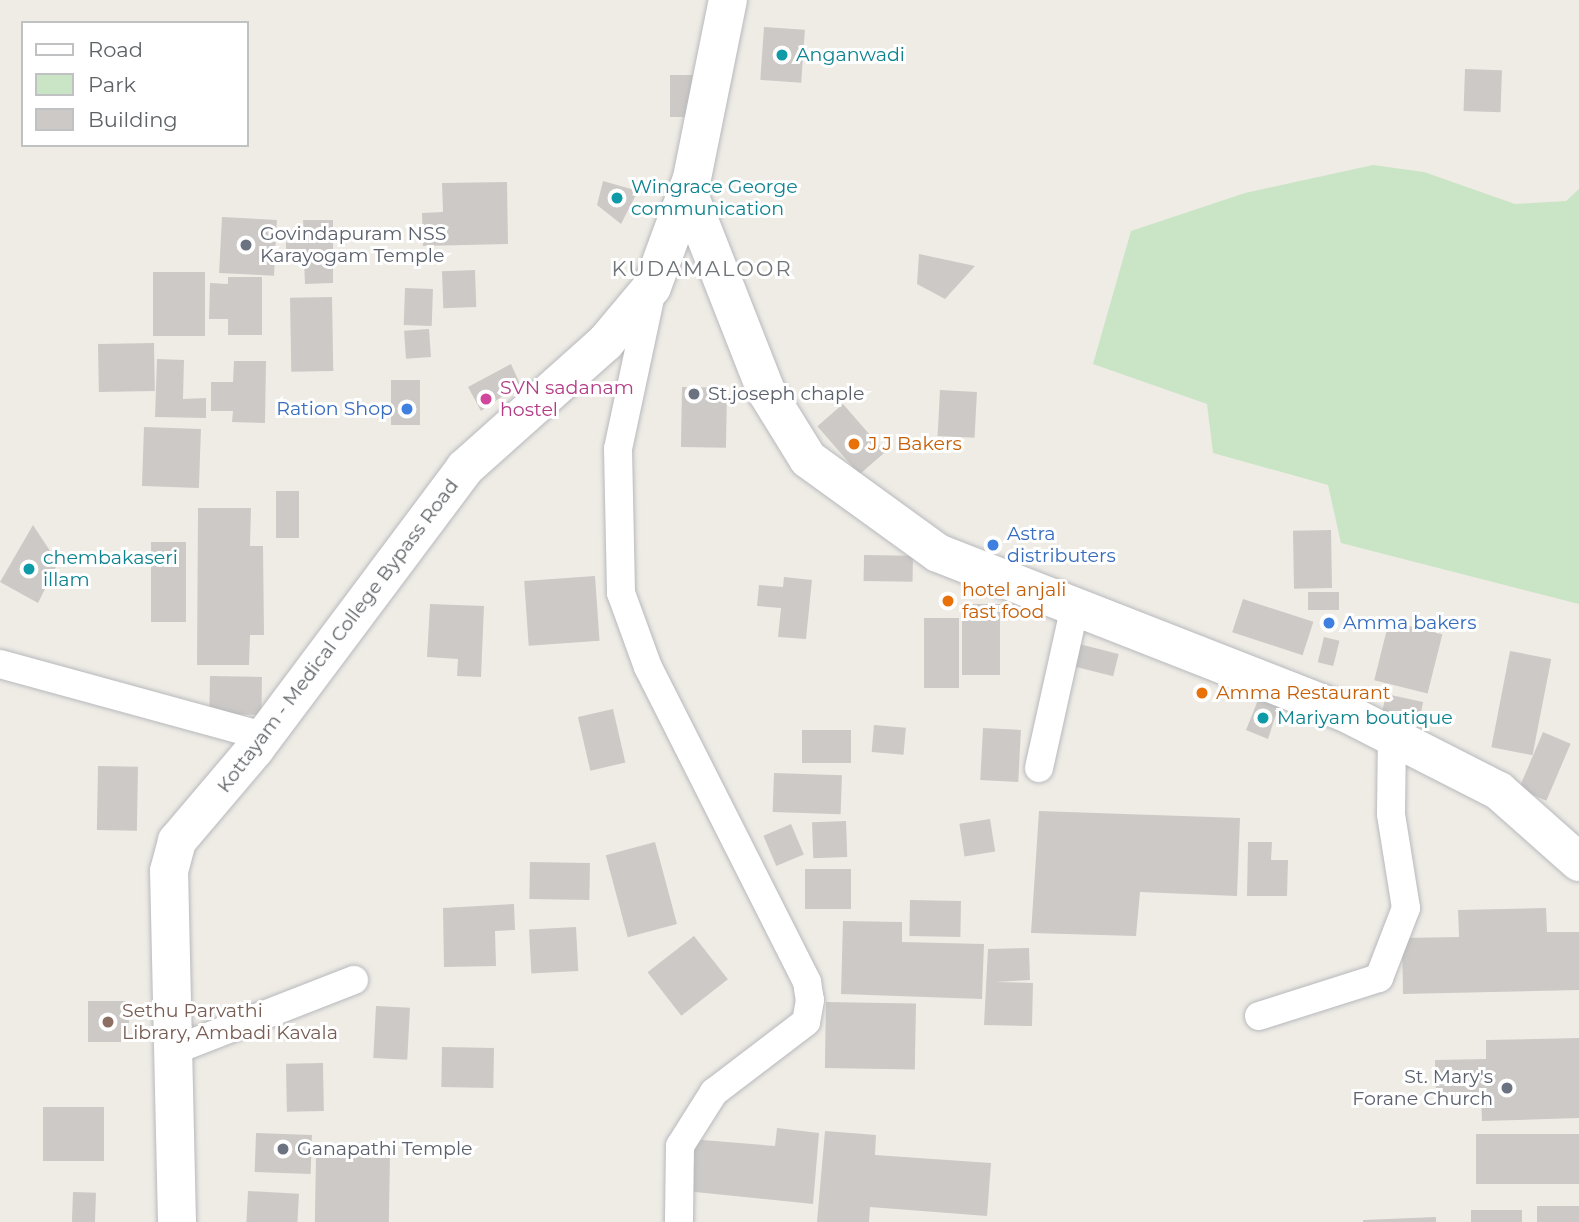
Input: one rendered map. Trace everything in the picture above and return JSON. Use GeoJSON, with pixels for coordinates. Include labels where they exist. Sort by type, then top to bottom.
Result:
{"type":"FeatureCollection","features":[{"type":"Feature","properties":{"kind":"main road","name":"Kottayam - Medical College Bypass Road"},"geometry":{"type":"LineString","coordinates":[[177,1222],[177,1049],[169,928],[175,851],[465,468],[605,343],[652,287],[688,192],[728,0]]}},
{"type":"Feature","properties":{"kind":"main road"},"geometry":{"type":"LineString","coordinates":[[688,192],[766,391],[808,458],[938,553],[1392,736],[1499,791],[1579,862]]}},
{"type":"Feature","properties":{"kind":"street"},"geometry":{"type":"LineString","coordinates":[[652,287],[618,449],[621,593],[648,667],[807,982],[810,1000],[806,1022],[714,1092],[680,1146],[679,1222]]}},
{"type":"Feature","properties":{"kind":"street"},"geometry":{"type":"LineString","coordinates":[[1039,768],[1075,606]]}},
{"type":"Feature","properties":{"kind":"street"},"geometry":{"type":"LineString","coordinates":[[0,664],[264,736]]}},
{"type":"Feature","properties":{"kind":"street"},"geometry":{"type":"LineString","coordinates":[[1259,1016],[1379,978],[1406,908],[1391,814],[1392,736]]}},
{"type":"Feature","properties":{"kind":"street"},"geometry":{"type":"LineString","coordinates":[[177,1049],[354,980]]}},
{"type":"Feature","properties":{"kind":"green space"},"geometry":{"type":"Polygon","coordinates":[[[1373,165],[1424,172],[1515,204],[1566,201],[1579,189],[1579,604],[1341,543],[1328,485],[1213,453],[1207,404],[1093,364],[1131,231],[1245,193],[1373,165]]]}},
{"type":"Feature","properties":{"kind":"building","name":"Anganwadi"},"geometry":{"type":"Polygon","coordinates":[[[764,27],[805,30],[801,83],[760,80],[764,27]]]}},
{"type":"Feature","properties":{"kind":"building"},"geometry":{"type":"Polygon","coordinates":[[[1465,69],[1502,70],[1501,112],[1464,111],[1465,69]]]}},
{"type":"Feature","properties":{"kind":"building"},"geometry":{"type":"Polygon","coordinates":[[[670,75],[697,75],[697,117],[670,117],[670,75]]]}},
{"type":"Feature","properties":{"kind":"building","name":"Wingrace George communication"},"geometry":{"type":"Polygon","coordinates":[[[603,181],[638,191],[621,224],[597,205],[603,181]]]}},
{"type":"Feature","properties":{"kind":"building"},"geometry":{"type":"Polygon","coordinates":[[[507,182],[508,244],[423,246],[422,213],[443,212],[442,183],[507,182]]]}},
{"type":"Feature","properties":{"kind":"building"},"geometry":{"type":"Polygon","coordinates":[[[222,217],[277,220],[274,276],[219,273],[222,217]]]}},
{"type":"Feature","properties":{"kind":"building"},"geometry":{"type":"Polygon","coordinates":[[[303,220],[333,220],[333,283],[305,284],[304,261],[286,261],[286,232],[304,232],[303,220]]]}},
{"type":"Feature","properties":{"kind":"building"},"geometry":{"type":"Polygon","coordinates":[[[919,254],[975,266],[945,299],[917,284],[919,254]]]}},
{"type":"Feature","properties":{"kind":"building"},"geometry":{"type":"Polygon","coordinates":[[[475,270],[476,307],[443,308],[442,271],[475,270]]]}},
{"type":"Feature","properties":{"kind":"building"},"geometry":{"type":"Polygon","coordinates":[[[153,272],[205,272],[205,336],[153,336],[153,272]]]}},
{"type":"Feature","properties":{"kind":"building"},"geometry":{"type":"Polygon","coordinates":[[[228,277],[262,277],[262,335],[228,335],[228,319],[209,319],[210,283],[228,284],[228,277]]]}},
{"type":"Feature","properties":{"kind":"building"},"geometry":{"type":"Polygon","coordinates":[[[405,288],[433,289],[432,326],[404,325],[405,288]]]}},
{"type":"Feature","properties":{"kind":"building"},"geometry":{"type":"Polygon","coordinates":[[[332,297],[333,371],[291,372],[290,298],[332,297]]]}},
{"type":"Feature","properties":{"kind":"building"},"geometry":{"type":"Polygon","coordinates":[[[429,329],[431,357],[406,359],[404,331],[429,329]]]}},
{"type":"Feature","properties":{"kind":"building"},"geometry":{"type":"Polygon","coordinates":[[[154,343],[155,391],[99,392],[98,344],[154,343]]]}},
{"type":"Feature","properties":{"kind":"building"},"geometry":{"type":"Polygon","coordinates":[[[157,359],[184,360],[183,399],[206,398],[206,418],[155,417],[157,359]]]}},
{"type":"Feature","properties":{"kind":"building"},"geometry":{"type":"Polygon","coordinates":[[[234,361],[266,361],[265,423],[232,422],[233,411],[211,411],[211,382],[233,382],[234,361]]]}},
{"type":"Feature","properties":{"kind":"building","name":"SVN sadanam hostel"},"geometry":{"type":"Polygon","coordinates":[[[511,364],[520,384],[481,411],[468,387],[511,364]]]}},
{"type":"Feature","properties":{"kind":"building"},"geometry":{"type":"Polygon","coordinates":[[[391,380],[420,380],[420,425],[391,425],[391,380]]]}},
{"type":"Feature","properties":{"kind":"building"},"geometry":{"type":"Polygon","coordinates":[[[682,387],[727,388],[726,448],[681,447],[682,387]]]}},
{"type":"Feature","properties":{"kind":"building"},"geometry":{"type":"Polygon","coordinates":[[[940,390],[977,392],[975,438],[938,436],[940,390]]]}},
{"type":"Feature","properties":{"kind":"building"},"geometry":{"type":"Polygon","coordinates":[[[843,404],[885,452],[859,475],[817,426],[843,404]]]}},
{"type":"Feature","properties":{"kind":"building"},"geometry":{"type":"Polygon","coordinates":[[[144,427],[201,429],[199,488],[142,486],[144,427]]]}},
{"type":"Feature","properties":{"kind":"building"},"geometry":{"type":"Polygon","coordinates":[[[276,491],[299,491],[299,538],[276,538],[276,491]]]}},
{"type":"Feature","properties":{"kind":"building"},"geometry":{"type":"Polygon","coordinates":[[[198,508],[251,508],[250,546],[263,546],[264,635],[250,635],[249,665],[197,665],[198,508]]]}},
{"type":"Feature","properties":{"kind":"building","name":"chembakaseri illam"},"geometry":{"type":"Polygon","coordinates":[[[33,525],[58,563],[38,603],[0,582],[33,525]]]}},
{"type":"Feature","properties":{"kind":"building"},"geometry":{"type":"Polygon","coordinates":[[[1331,530],[1332,588],[1294,589],[1293,531],[1331,530]]]}},
{"type":"Feature","properties":{"kind":"building"},"geometry":{"type":"Polygon","coordinates":[[[151,542],[186,542],[186,622],[151,622],[151,542]]]}},
{"type":"Feature","properties":{"kind":"building"},"geometry":{"type":"Polygon","coordinates":[[[864,555],[913,556],[913,582],[864,581],[864,555]]]}},
{"type":"Feature","properties":{"kind":"building"},"geometry":{"type":"Polygon","coordinates":[[[595,576],[600,641],[529,646],[524,581],[595,576]]]}},
{"type":"Feature","properties":{"kind":"building"},"geometry":{"type":"Polygon","coordinates":[[[784,577],[812,580],[806,639],[778,637],[781,608],[757,606],[759,585],[783,587],[784,577]]]}},
{"type":"Feature","properties":{"kind":"building"},"geometry":{"type":"Polygon","coordinates":[[[1308,592],[1339,592],[1339,610],[1308,610],[1308,592]]]}},
{"type":"Feature","properties":{"kind":"building"},"geometry":{"type":"Polygon","coordinates":[[[1243,599],[1313,622],[1303,655],[1232,632],[1243,599]]]}},
{"type":"Feature","properties":{"kind":"building"},"geometry":{"type":"Polygon","coordinates":[[[430,604],[484,606],[481,677],[457,676],[458,659],[427,657],[430,604]]]}},
{"type":"Feature","properties":{"kind":"building"},"geometry":{"type":"Polygon","coordinates":[[[962,604],[1000,604],[1000,675],[962,675],[962,604]]]}},
{"type":"Feature","properties":{"kind":"building"},"geometry":{"type":"Polygon","coordinates":[[[924,618],[959,618],[959,688],[924,688],[924,618]]]}},
{"type":"Feature","properties":{"kind":"building"},"geometry":{"type":"Polygon","coordinates":[[[1389,621],[1442,634],[1428,693],[1374,680],[1389,621]]]}},
{"type":"Feature","properties":{"kind":"building"},"geometry":{"type":"Polygon","coordinates":[[[1324,637],[1340,641],[1333,666],[1318,662],[1324,637]]]}},
{"type":"Feature","properties":{"kind":"building"},"geometry":{"type":"Polygon","coordinates":[[[1075,643],[1119,654],[1113,676],[1069,665],[1075,643]]]}},
{"type":"Feature","properties":{"kind":"building"},"geometry":{"type":"Polygon","coordinates":[[[1510,651],[1551,659],[1533,755],[1491,747],[1510,651]]]}},
{"type":"Feature","properties":{"kind":"building"},"geometry":{"type":"Polygon","coordinates":[[[210,676],[262,677],[261,715],[209,714],[210,676]]]}},
{"type":"Feature","properties":{"kind":"building"},"geometry":{"type":"Polygon","coordinates":[[[1386,694],[1423,702],[1420,719],[1382,711],[1386,694]]]}},
{"type":"Feature","properties":{"kind":"building","name":"Mariyam boutique"},"geometry":{"type":"Polygon","coordinates":[[[1258,700],[1279,705],[1268,739],[1246,730],[1258,700]]]}},
{"type":"Feature","properties":{"kind":"building"},"geometry":{"type":"Polygon","coordinates":[[[613,709],[625,763],[590,771],[578,717],[613,709]]]}},
{"type":"Feature","properties":{"kind":"building"},"geometry":{"type":"Polygon","coordinates":[[[874,725],[906,728],[904,755],[872,752],[874,725]]]}},
{"type":"Feature","properties":{"kind":"building"},"geometry":{"type":"Polygon","coordinates":[[[983,728],[1021,730],[1018,782],[980,780],[983,728]]]}},
{"type":"Feature","properties":{"kind":"building"},"geometry":{"type":"Polygon","coordinates":[[[802,730],[851,730],[851,763],[802,763],[802,730]]]}},
{"type":"Feature","properties":{"kind":"building"},"geometry":{"type":"Polygon","coordinates":[[[1543,732],[1571,744],[1546,801],[1519,789],[1543,732]]]}},
{"type":"Feature","properties":{"kind":"building"},"geometry":{"type":"Polygon","coordinates":[[[98,766],[138,767],[137,831],[97,830],[98,766]]]}},
{"type":"Feature","properties":{"kind":"building"},"geometry":{"type":"Polygon","coordinates":[[[774,773],[842,775],[841,814],[773,812],[774,773]]]}},
{"type":"Feature","properties":{"kind":"building"},"geometry":{"type":"Polygon","coordinates":[[[1039,811],[1240,818],[1237,896],[1140,892],[1136,936],[1031,933],[1039,811]]]}},
{"type":"Feature","properties":{"kind":"building"},"geometry":{"type":"Polygon","coordinates":[[[990,819],[995,852],[965,856],[959,824],[990,819]]]}},
{"type":"Feature","properties":{"kind":"building"},"geometry":{"type":"Polygon","coordinates":[[[846,821],[847,857],[813,858],[812,822],[846,821]]]}},
{"type":"Feature","properties":{"kind":"building"},"geometry":{"type":"Polygon","coordinates":[[[791,824],[804,854],[776,866],[763,836],[791,824]]]}},
{"type":"Feature","properties":{"kind":"building"},"geometry":{"type":"Polygon","coordinates":[[[655,842],[677,924],[628,937],[606,855],[655,842]]]}},
{"type":"Feature","properties":{"kind":"building"},"geometry":{"type":"Polygon","coordinates":[[[1248,842],[1272,842],[1271,860],[1288,860],[1287,896],[1247,896],[1248,842]]]}},
{"type":"Feature","properties":{"kind":"building"},"geometry":{"type":"Polygon","coordinates":[[[530,862],[590,863],[589,900],[529,899],[530,862]]]}},
{"type":"Feature","properties":{"kind":"building"},"geometry":{"type":"Polygon","coordinates":[[[805,869],[851,869],[851,909],[805,909],[805,869]]]}},
{"type":"Feature","properties":{"kind":"building"},"geometry":{"type":"Polygon","coordinates":[[[910,900],[961,901],[960,937],[909,936],[910,900]]]}},
{"type":"Feature","properties":{"kind":"building"},"geometry":{"type":"Polygon","coordinates":[[[514,904],[515,930],[495,931],[496,966],[444,967],[443,908],[514,904]]]}},
{"type":"Feature","properties":{"kind":"building"},"geometry":{"type":"Polygon","coordinates":[[[1546,908],[1547,932],[1579,932],[1579,990],[1403,994],[1402,938],[1459,937],[1458,910],[1546,908]]]}},
{"type":"Feature","properties":{"kind":"building"},"geometry":{"type":"Polygon","coordinates":[[[843,921],[902,922],[902,942],[984,944],[982,999],[841,994],[843,921]]]}},
{"type":"Feature","properties":{"kind":"building"},"geometry":{"type":"Polygon","coordinates":[[[576,927],[578,971],[531,973],[529,929],[576,927]]]}},
{"type":"Feature","properties":{"kind":"building"},"geometry":{"type":"Polygon","coordinates":[[[694,936],[728,979],[681,1016],[648,972],[694,936]]]}},
{"type":"Feature","properties":{"kind":"building"},"geometry":{"type":"Polygon","coordinates":[[[1029,948],[1030,980],[995,982],[1033,983],[1032,1026],[984,1025],[988,949],[1029,948]]]}},
{"type":"Feature","properties":{"kind":"building","name":"Sethu Parvathi Library, Ambadi Kavala"},"geometry":{"type":"Polygon","coordinates":[[[88,1001],[129,1001],[129,1042],[88,1042],[88,1001]]]}},
{"type":"Feature","properties":{"kind":"building"},"geometry":{"type":"Polygon","coordinates":[[[826,1002],[916,1004],[915,1070],[825,1068],[826,1002]]]}},
{"type":"Feature","properties":{"kind":"building"},"geometry":{"type":"Polygon","coordinates":[[[376,1006],[410,1008],[407,1060],[373,1058],[376,1006]]]}},
{"type":"Feature","properties":{"kind":"building","name":"St. Mary's Forane Church"},"geometry":{"type":"Polygon","coordinates":[[[1579,1038],[1579,1118],[1482,1121],[1481,1097],[1436,1098],[1435,1060],[1486,1059],[1486,1040],[1579,1038]]]}},
{"type":"Feature","properties":{"kind":"building"},"geometry":{"type":"Polygon","coordinates":[[[442,1047],[494,1048],[493,1088],[441,1087],[442,1047]]]}},
{"type":"Feature","properties":{"kind":"building"},"geometry":{"type":"Polygon","coordinates":[[[323,1063],[324,1111],[287,1112],[286,1064],[323,1063]]]}},
{"type":"Feature","properties":{"kind":"building"},"geometry":{"type":"Polygon","coordinates":[[[43,1107],[104,1107],[104,1161],[43,1161],[43,1107]]]}},
{"type":"Feature","properties":{"kind":"building"},"geometry":{"type":"Polygon","coordinates":[[[777,1128],[819,1133],[813,1204],[685,1191],[690,1139],[775,1146],[777,1128]]]}},
{"type":"Feature","properties":{"kind":"building"},"geometry":{"type":"Polygon","coordinates":[[[825,1131],[876,1135],[875,1155],[991,1163],[987,1216],[870,1207],[869,1222],[817,1222],[825,1131]]]}},
{"type":"Feature","properties":{"kind":"building"},"geometry":{"type":"Polygon","coordinates":[[[256,1133],[312,1135],[311,1174],[255,1172],[256,1133]]]}},
{"type":"Feature","properties":{"kind":"building"},"geometry":{"type":"Polygon","coordinates":[[[1476,1134],[1579,1134],[1579,1184],[1476,1184],[1476,1134]]]}},
{"type":"Feature","properties":{"kind":"building"},"geometry":{"type":"Polygon","coordinates":[[[316,1155],[390,1156],[389,1222],[315,1222],[316,1155]]]}},
{"type":"Feature","properties":{"kind":"building"},"geometry":{"type":"Polygon","coordinates":[[[248,1191],[299,1194],[297,1222],[246,1222],[248,1191]]]}},
{"type":"Feature","properties":{"kind":"building"},"geometry":{"type":"Polygon","coordinates":[[[73,1192],[96,1193],[95,1222],[72,1222],[73,1192]]]}},
{"type":"Feature","properties":{"kind":"building"},"geometry":{"type":"Polygon","coordinates":[[[1537,1206],[1579,1206],[1579,1222],[1537,1222],[1537,1206]]]}},
{"type":"Feature","properties":{"kind":"building"},"geometry":{"type":"Polygon","coordinates":[[[1471,1210],[1522,1210],[1522,1222],[1471,1222],[1471,1210]]]}},
{"type":"Feature","properties":{"kind":"building"},"geometry":{"type":"Polygon","coordinates":[[[1436,1217],[1436,1222],[1363,1222],[1363,1220],[1436,1217]]]}},
{"type":"Feature","properties":{"kind":"place","name":"Anganwadi"},"geometry":{"type":"Point","coordinates":[782,55]}},
{"type":"Feature","properties":{"kind":"place","name":"Wingrace George communication"},"geometry":{"type":"Point","coordinates":[617,198]}},
{"type":"Feature","properties":{"kind":"place","name":"Govindapuram NSS Karayogam Temple"},"geometry":{"type":"Point","coordinates":[246,245]}},
{"type":"Feature","properties":{"kind":"place","name":"St.joseph chaple"},"geometry":{"type":"Point","coordinates":[694,394]}},
{"type":"Feature","properties":{"kind":"place","name":"SVN sadanam hostel"},"geometry":{"type":"Point","coordinates":[486,399]}},
{"type":"Feature","properties":{"kind":"place","name":"Ration Shop"},"geometry":{"type":"Point","coordinates":[407,409]}},
{"type":"Feature","properties":{"kind":"place","name":"J J Bakers"},"geometry":{"type":"Point","coordinates":[854,444]}},
{"type":"Feature","properties":{"kind":"place","name":"Astra distributers"},"geometry":{"type":"Point","coordinates":[993,545]}},
{"type":"Feature","properties":{"kind":"place","name":"chembakaseri illam"},"geometry":{"type":"Point","coordinates":[29,569]}},
{"type":"Feature","properties":{"kind":"place","name":"hotel anjali fast food"},"geometry":{"type":"Point","coordinates":[948,601]}},
{"type":"Feature","properties":{"kind":"place","name":"Amma bakers"},"geometry":{"type":"Point","coordinates":[1329,623]}},
{"type":"Feature","properties":{"kind":"place","name":"Amma Restaurant"},"geometry":{"type":"Point","coordinates":[1202,693]}},
{"type":"Feature","properties":{"kind":"place","name":"Mariyam boutique"},"geometry":{"type":"Point","coordinates":[1263,718]}},
{"type":"Feature","properties":{"kind":"place","name":"Sethu Parvathi Library, Ambadi Kavala"},"geometry":{"type":"Point","coordinates":[108,1022]}},
{"type":"Feature","properties":{"kind":"place","name":"St. Mary's Forane Church"},"geometry":{"type":"Point","coordinates":[1507,1088]}},
{"type":"Feature","properties":{"kind":"place","name":"Ganapathi Temple"},"geometry":{"type":"Point","coordinates":[283,1149]}},
{"type":"Feature","properties":{"kind":"district","name":"KUDAMALOOR"},"geometry":{"type":"Point","coordinates":[702,269]}}]}
